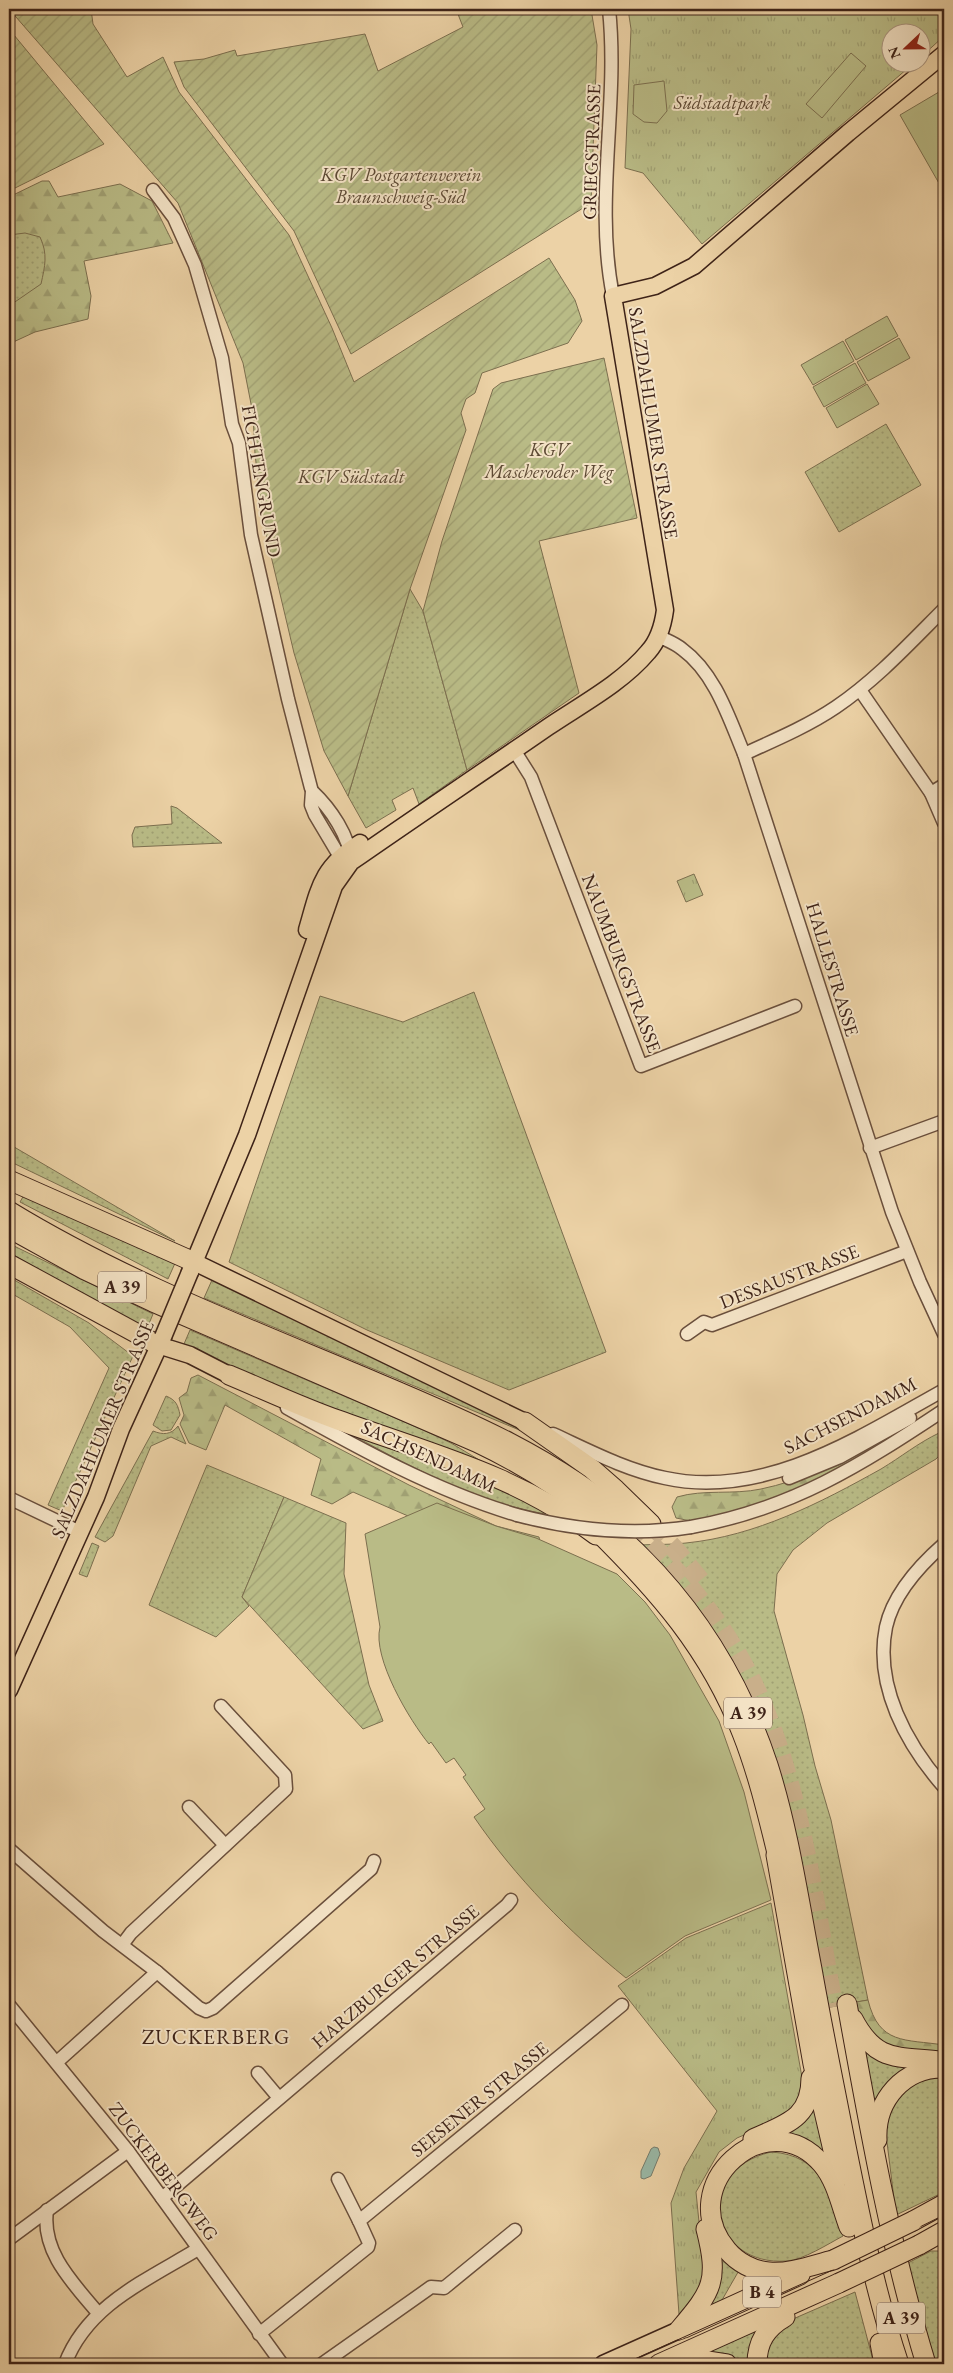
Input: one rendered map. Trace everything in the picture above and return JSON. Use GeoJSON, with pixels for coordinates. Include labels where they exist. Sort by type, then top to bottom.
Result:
{"type":"FeatureCollection","features":[{"type":"Feature","properties":{"kind":"highway"},"geometry":{"type":"LineString","coordinates":[[9,1180],[192,1267]]}},
{"type":"Feature","properties":{"kind":"highway","name":"A 39"},"geometry":{"type":"LineString","coordinates":[[9,1211],[71,1246],[151,1285],[437,1417],[520,1464],[577,1500],[645,1558],[698,1624],[733,1681],[747,1712],[768,1767],[782,1814],[864,2234],[899,2364]]}},
{"type":"Feature","properties":{"kind":"highway","name":"A 39"},"geometry":{"type":"LineString","coordinates":[[9,1228],[85,1270],[153,1302],[437,1417]]}},
{"type":"Feature","properties":{"kind":"highway"},"geometry":{"type":"LineString","coordinates":[[9,1264],[160,1341]]}},
{"type":"Feature","properties":{"kind":"highway"},"geometry":{"type":"LineString","coordinates":[[229,1375],[336,1420],[501,1478],[570,1515],[617,1551]]}},
{"type":"Feature","properties":{"kind":"highway"},"geometry":{"type":"LineString","coordinates":[[437,1417],[468,1413],[538,1444],[572,1465],[641,1521],[616,1490],[592,1469],[525,1422]]}},
{"type":"Feature","properties":{"kind":"highway"},"geometry":{"type":"LineString","coordinates":[[437,1417],[561,1501],[586,1521],[664,1601],[686,1630],[722,1689],[750,1754],[798,1939],[814,1980]]}},
{"type":"Feature","properties":{"kind":"highway"},"geometry":{"type":"LineString","coordinates":[[774,1841],[814,2064],[849,2227],[885,2364]]}},
{"type":"Feature","properties":{"kind":"highway"},"geometry":{"type":"LineString","coordinates":[[840,2006],[862,2035],[877,2049],[900,2059],[944,2061]]}},
{"type":"Feature","properties":{"kind":"highway"},"geometry":{"type":"LineString","coordinates":[[840,2006],[898,2267],[926,2364]]}},
{"type":"Feature","properties":{"kind":"highway","name":"A 39"},"geometry":{"type":"LineString","coordinates":[[840,2006],[875,2211],[898,2307],[915,2364]]}},
{"type":"Feature","properties":{"kind":"highway"},"geometry":{"type":"LineString","coordinates":[[679,2330],[706,2298],[713,2277],[712,2253],[703,2203],[708,2180],[714,2168],[720,2160],[741,2144],[778,2128],[798,2115],[807,2104],[810,2095],[814,2064]]}},
{"type":"Feature","properties":{"kind":"highway"},"geometry":{"type":"LineString","coordinates":[[880,2183],[878,2121],[889,2094],[900,2082],[916,2073],[944,2068]]}},
{"type":"Feature","properties":{"kind":"highway"},"geometry":{"type":"LineString","coordinates":[[833,2260],[770,2272],[742,2263],[725,2248],[717,2236],[712,2223],[711,2199],[718,2178],[730,2161],[750,2147],[776,2142],[797,2146],[816,2158],[828,2172],[849,2227]]}},
{"type":"Feature","properties":{"kind":"highway","name":"B 4"},"geometry":{"type":"LineString","coordinates":[[679,2330],[833,2260],[943,2204]]}},
{"type":"Feature","properties":{"kind":"highway","name":"B 4"},"geometry":{"type":"LineString","coordinates":[[659,2364],[804,2300],[919,2245],[944,2231]]}},
{"type":"Feature","properties":{"kind":"highway"},"geometry":{"type":"LineString","coordinates":[[919,2245],[944,2244]]}},
{"type":"Feature","properties":{"kind":"highway"},"geometry":{"type":"LineString","coordinates":[[757,2364],[758,2348],[767,2331],[804,2300]]}},
{"type":"Feature","properties":{"kind":"highway"},"geometry":{"type":"LineString","coordinates":[[672,2364],[701,2360],[728,2364]]}},
{"type":"Feature","properties":{"kind":"main road","name":"SALZDAHLUMER STRASSE"},"geometry":{"type":"LineString","coordinates":[[9,1690],[80,1532],[247,1135],[334,886],[343,870],[347,856],[416,816],[602,691],[637,663],[649,651],[658,636],[665,610],[613,296],[655,286],[694,266],[848,133],[944,54]]}},
{"type":"Feature","properties":{"kind":"main road","name":"SACHSENDAMM"},"geometry":{"type":"LineString","coordinates":[[192,1267],[525,1422]]}},
{"type":"Feature","properties":{"kind":"main road","name":"SACHSENDAMM"},"geometry":{"type":"LineString","coordinates":[[160,1341],[229,1375]]}},
{"type":"Feature","properties":{"kind":"main road"},"geometry":{"type":"LineString","coordinates":[[603,2364],[679,2330]]}},
{"type":"Feature","properties":{"kind":"street","name":"GRIEGSTRASSE"},"geometry":{"type":"LineString","coordinates":[[609,9],[612,42],[612,78],[605,203],[613,296]]}},
{"type":"Feature","properties":{"kind":"street","name":"FICHTENGRUND"},"geometry":{"type":"LineString","coordinates":[[153,190],[174,218],[195,265],[222,358],[232,424],[238,443],[252,535],[288,699],[311,788]]}},
{"type":"Feature","properties":{"kind":"street"},"geometry":{"type":"LineString","coordinates":[[744,754],[809,723],[860,690],[906,649],[944,609]]}},
{"type":"Feature","properties":{"kind":"street","name":"HALLESTRASSE"},"geometry":{"type":"LineString","coordinates":[[658,636],[682,648],[701,668],[716,690],[744,754],[870,1148],[907,1251],[944,1334]]}},
{"type":"Feature","properties":{"kind":"street"},"geometry":{"type":"LineString","coordinates":[[860,690],[932,793],[944,823]]}},
{"type":"Feature","properties":{"kind":"street","name":"NAUMBURGSTRASSE"},"geometry":{"type":"LineString","coordinates":[[514,750],[531,777],[641,1066],[795,1006]]}},
{"type":"Feature","properties":{"kind":"street"},"geometry":{"type":"LineString","coordinates":[[932,793],[944,785]]}},
{"type":"Feature","properties":{"kind":"street"},"geometry":{"type":"LineString","coordinates":[[870,1148],[944,1120]]}},
{"type":"Feature","properties":{"kind":"street","name":"DESSAUSTRASSE"},"geometry":{"type":"LineString","coordinates":[[687,1334],[704,1322],[712,1325],[907,1251]]}},
{"type":"Feature","properties":{"kind":"street","name":"SACHSENDAMM"},"geometry":{"type":"LineString","coordinates":[[229,1375],[335,1435],[413,1475],[456,1494],[517,1516],[559,1525],[606,1531],[643,1532],[691,1527],[749,1515],[816,1488],[875,1456],[944,1410]]}},
{"type":"Feature","properties":{"kind":"street","name":"SACHSENDAMM"},"geometry":{"type":"LineString","coordinates":[[525,1422],[626,1467],[660,1477],[683,1481],[746,1479],[797,1466],[836,1450],[944,1390]]}},
{"type":"Feature","properties":{"kind":"street","name":"SACHSENDAMM"},"geometry":{"type":"LineString","coordinates":[[683,1481],[686,1488],[730,1489],[762,1485],[800,1474],[840,1458],[944,1398]]}},
{"type":"Feature","properties":{"kind":"street"},"geometry":{"type":"LineString","coordinates":[[9,1498],[80,1532]]}},
{"type":"Feature","properties":{"kind":"street"},"geometry":{"type":"LineString","coordinates":[[944,1544],[926,1559],[907,1583],[891,1614],[884,1643],[886,1676],[899,1716],[922,1760],[944,1787]]}},
{"type":"Feature","properties":{"kind":"street"},"geometry":{"type":"LineString","coordinates":[[122,1945],[131,1933],[283,1793],[287,1785],[285,1775],[221,1706]]}},
{"type":"Feature","properties":{"kind":"street"},"geometry":{"type":"LineString","coordinates":[[189,1807],[225,1845]]}},
{"type":"Feature","properties":{"kind":"street"},"geometry":{"type":"LineString","coordinates":[[9,1849],[122,1945],[199,2008],[206,2011],[213,2008],[371,1869],[374,1861]]}},
{"type":"Feature","properties":{"kind":"street","name":"HARZBURGER STRASSE"},"geometry":{"type":"LineString","coordinates":[[162,2198],[409,1990],[507,1906],[511,1900]]}},
{"type":"Feature","properties":{"kind":"street"},"geometry":{"type":"LineString","coordinates":[[57,2062],[157,1972]]}},
{"type":"Feature","properties":{"kind":"street","name":"ZUCKERBERGWEG"},"geometry":{"type":"LineString","coordinates":[[9,2005],[128,2151],[282,2364]]}},
{"type":"Feature","properties":{"kind":"street","name":"SEESENER STRASSE"},"geometry":{"type":"LineString","coordinates":[[359,2221],[622,2005]]}},
{"type":"Feature","properties":{"kind":"street"},"geometry":{"type":"LineString","coordinates":[[258,2073],[279,2098]]}},
{"type":"Feature","properties":{"kind":"street"},"geometry":{"type":"LineString","coordinates":[[9,2239],[128,2151]]}},
{"type":"Feature","properties":{"kind":"street"},"geometry":{"type":"LineString","coordinates":[[260,2334],[368,2246],[359,2221],[338,2180]]}},
{"type":"Feature","properties":{"kind":"street"},"geometry":{"type":"LineString","coordinates":[[47,2210],[44,2225],[57,2262],[98,2313]]}},
{"type":"Feature","properties":{"kind":"street"},"geometry":{"type":"LineString","coordinates":[[322,2364],[431,2287],[444,2288],[515,2230]]}},
{"type":"Feature","properties":{"kind":"street"},"geometry":{"type":"LineString","coordinates":[[64,2364],[81,2333],[98,2313],[198,2249]]}},
{"type":"Feature","properties":{"kind":"green space","name":"KGV Südstadt"},"geometry":{"type":"Polygon","coordinates":[[[9,9],[91,9],[93,24],[127,77],[163,57],[179,92],[289,235],[332,328],[354,382],[549,258],[575,300],[582,321],[568,343],[482,373],[475,393],[466,399],[461,413],[466,430],[410,589],[348,796],[324,751],[294,653],[263,522],[255,454],[253,414],[243,363],[178,203],[9,9]]]}},
{"type":"Feature","properties":{"kind":"green space","name":"KGV Postgartenverein Braunschweig-Süd"},"geometry":{"type":"Polygon","coordinates":[[[456,9],[591,9],[597,45],[591,203],[351,354],[294,231],[184,87],[174,62],[204,59],[235,50],[237,56],[365,34],[378,71],[463,27],[456,9]]]}},
{"type":"Feature","properties":{"kind":"green space","name":"Südstadtpark"},"geometry":{"type":"Polygon","coordinates":[[[628,9],[944,9],[944,36],[930,49],[930,22],[880,22],[880,72],[903,72],[702,244],[643,173],[625,168],[631,29],[628,9]]]}},
{"type":"Feature","properties":{"kind":"green space"},"geometry":{"type":"Polygon","coordinates":[[[9,29],[104,144],[9,191],[9,29]]]}},
{"type":"Feature","properties":{"kind":"green space"},"geometry":{"type":"Polygon","coordinates":[[[851,53],[866,66],[822,118],[806,104],[851,53]]]}},
{"type":"Feature","properties":{"kind":"green space"},"geometry":{"type":"Polygon","coordinates":[[[664,81],[667,111],[657,123],[644,122],[633,114],[634,85],[664,81]]]}},
{"type":"Feature","properties":{"kind":"green space"},"geometry":{"type":"Polygon","coordinates":[[[944,89],[944,192],[900,115],[944,89]]]}},
{"type":"Feature","properties":{"kind":"green space"},"geometry":{"type":"Polygon","coordinates":[[[42,181],[49,181],[58,197],[120,184],[152,201],[173,243],[84,261],[91,296],[88,319],[35,332],[9,344],[9,306],[41,284],[45,260],[43,243],[40,237],[25,233],[9,235],[9,197],[42,181]]]}},
{"type":"Feature","properties":{"kind":"green space"},"geometry":{"type":"Polygon","coordinates":[[[49,213],[70,295],[9,329],[9,223],[49,213]]]}},
{"type":"Feature","properties":{"kind":"green space"},"geometry":{"type":"Polygon","coordinates":[[[887,316],[898,336],[856,360],[845,340],[887,316]]]}},
{"type":"Feature","properties":{"kind":"green space"},"geometry":{"type":"Polygon","coordinates":[[[899,338],[910,358],[868,381],[857,362],[899,338]]]}},
{"type":"Feature","properties":{"kind":"green space"},"geometry":{"type":"Polygon","coordinates":[[[843,341],[854,361],[813,385],[801,365],[843,341]]]}},
{"type":"Feature","properties":{"kind":"green space","name":"KGV Mascheroder Weg"},"geometry":{"type":"Polygon","coordinates":[[[604,358],[637,518],[539,541],[579,693],[467,770],[423,611],[442,541],[493,389],[501,383],[604,358]]]}},
{"type":"Feature","properties":{"kind":"green space"},"geometry":{"type":"Polygon","coordinates":[[[855,363],[866,383],[824,407],[813,387],[855,363]]]}},
{"type":"Feature","properties":{"kind":"green space"},"geometry":{"type":"Polygon","coordinates":[[[867,384],[879,404],[837,428],[826,408],[867,384]]]}},
{"type":"Feature","properties":{"kind":"green space"},"geometry":{"type":"Polygon","coordinates":[[[886,424],[921,485],[839,532],[805,472],[886,424]]]}},
{"type":"Feature","properties":{"kind":"green space"},"geometry":{"type":"Polygon","coordinates":[[[410,589],[423,611],[467,770],[419,804],[413,788],[392,800],[396,810],[366,828],[348,796],[410,589]]]}},
{"type":"Feature","properties":{"kind":"green space"},"geometry":{"type":"Polygon","coordinates":[[[171,806],[177,808],[222,843],[133,847],[132,835],[135,827],[172,824],[171,806]]]}},
{"type":"Feature","properties":{"kind":"green space"},"geometry":{"type":"Polygon","coordinates":[[[694,874],[703,895],[686,902],[677,881],[694,874]]]}},
{"type":"Feature","properties":{"kind":"green space"},"geometry":{"type":"Polygon","coordinates":[[[474,992],[606,1352],[509,1390],[367,1330],[229,1262],[320,996],[403,1022],[474,992]]]}},
{"type":"Feature","properties":{"kind":"green space"},"geometry":{"type":"Polygon","coordinates":[[[9,1144],[175,1241],[9,1161],[9,1144]]]}},
{"type":"Feature","properties":{"kind":"green space"},"geometry":{"type":"Polygon","coordinates":[[[24,1195],[176,1261],[168,1279],[20,1202],[24,1195]]]}},
{"type":"Feature","properties":{"kind":"green space"},"geometry":{"type":"Polygon","coordinates":[[[14,1246],[153,1314],[146,1331],[10,1253],[14,1246]]]}},
{"type":"Feature","properties":{"kind":"green space"},"geometry":{"type":"Polygon","coordinates":[[[9,1277],[89,1323],[133,1356],[62,1511],[48,1505],[109,1368],[70,1327],[9,1292],[9,1277]]]}},
{"type":"Feature","properties":{"kind":"green space"},"geometry":{"type":"Polygon","coordinates":[[[212,1280],[461,1397],[536,1437],[204,1298],[212,1280]]]}},
{"type":"Feature","properties":{"kind":"green space"},"geometry":{"type":"Polygon","coordinates":[[[190,1330],[423,1430],[451,1443],[491,1467],[335,1411],[259,1380],[184,1344],[190,1330]]]}},
{"type":"Feature","properties":{"kind":"green space"},"geometry":{"type":"Polygon","coordinates":[[[198,1375],[409,1485],[496,1526],[539,1537],[541,1546],[447,1533],[353,1492],[332,1504],[311,1495],[321,1459],[225,1405],[206,1450],[189,1443],[180,1424],[184,1415],[179,1398],[187,1392],[191,1378],[198,1375]]]}},
{"type":"Feature","properties":{"kind":"green space"},"geometry":{"type":"Polygon","coordinates":[[[166,1396],[176,1403],[180,1415],[171,1430],[162,1431],[153,1425],[166,1396]]]}},
{"type":"Feature","properties":{"kind":"green space"},"geometry":{"type":"Polygon","coordinates":[[[323,1419],[434,1459],[548,1510],[545,1514],[516,1507],[458,1488],[403,1462],[323,1419]]]}},
{"type":"Feature","properties":{"kind":"green space"},"geometry":{"type":"Polygon","coordinates":[[[178,1426],[186,1444],[171,1437],[151,1446],[113,1536],[105,1542],[95,1537],[153,1431],[167,1433],[173,1431],[178,1426]]]}},
{"type":"Feature","properties":{"kind":"green space"},"geometry":{"type":"Polygon","coordinates":[[[939,1433],[944,1434],[944,1451],[936,1459],[827,1523],[793,1550],[777,1574],[774,1611],[831,1820],[868,2000],[825,2008],[798,1855],[640,1545],[680,1544],[712,1539],[737,1533],[787,1516],[835,1494],[881,1469],[939,1433]]]}},
{"type":"Feature","properties":{"kind":"green space"},"geometry":{"type":"Polygon","coordinates":[[[873,1448],[841,1469],[803,1488],[730,1514],[691,1521],[676,1518],[672,1507],[677,1497],[750,1491],[776,1486],[873,1448]]]}},
{"type":"Feature","properties":{"kind":"green space"},"geometry":{"type":"Polygon","coordinates":[[[207,1465],[284,1497],[242,1597],[249,1606],[216,1637],[149,1605],[207,1465]]]}},
{"type":"Feature","properties":{"kind":"green space"},"geometry":{"type":"Polygon","coordinates":[[[284,1497],[346,1523],[344,1574],[369,1685],[383,1721],[363,1729],[242,1597],[284,1497]]]}},
{"type":"Feature","properties":{"kind":"green space"},"geometry":{"type":"Polygon","coordinates":[[[437,1503],[496,1526],[536,1538],[617,1574],[645,1602],[670,1635],[719,1721],[744,1792],[771,1900],[685,1936],[626,1978],[564,1923],[507,1861],[474,1817],[485,1809],[463,1777],[466,1775],[454,1758],[446,1763],[431,1742],[429,1744],[421,1734],[403,1705],[387,1672],[379,1640],[380,1627],[365,1534],[437,1503]]]}},
{"type":"Feature","properties":{"kind":"green space"},"geometry":{"type":"Polygon","coordinates":[[[92,1543],[99,1546],[87,1577],[79,1574],[92,1543]]]}},
{"type":"Feature","properties":{"kind":"green space"},"geometry":{"type":"Polygon","coordinates":[[[771,1903],[803,2083],[797,2104],[786,2117],[737,2138],[719,2152],[696,2192],[704,2272],[696,2296],[679,2314],[671,2203],[684,2168],[717,2111],[618,1986],[686,1938],[771,1903]]]}},
{"type":"Feature","properties":{"kind":"green space"},"geometry":{"type":"Polygon","coordinates":[[[868,2000],[873,2015],[879,2025],[887,2032],[906,2040],[944,2045],[944,2057],[888,2049],[861,2020],[856,2002],[868,2000]]]}},
{"type":"Feature","properties":{"kind":"green space"},"geometry":{"type":"Polygon","coordinates":[[[861,2041],[911,2063],[874,2111],[861,2041]]]}},
{"type":"Feature","properties":{"kind":"green space"},"geometry":{"type":"Polygon","coordinates":[[[944,2078],[944,2192],[896,2215],[885,2126],[894,2103],[904,2088],[928,2079],[944,2078]]]}},
{"type":"Feature","properties":{"kind":"green space"},"geometry":{"type":"Polygon","coordinates":[[[816,2101],[831,2167],[778,2134],[816,2101]]]}},
{"type":"Feature","properties":{"kind":"green space"},"geometry":{"type":"Polygon","coordinates":[[[771,2152],[802,2160],[813,2169],[828,2192],[843,2236],[808,2255],[787,2261],[761,2259],[741,2249],[727,2234],[720,2216],[721,2196],[729,2178],[746,2162],[771,2152]]]}},
{"type":"Feature","properties":{"kind":"green space"},"geometry":{"type":"Polygon","coordinates":[[[716,2241],[741,2267],[722,2300],[708,2307],[716,2241]]]}},
{"type":"Feature","properties":{"kind":"green space"},"geometry":{"type":"Polygon","coordinates":[[[931,2251],[944,2251],[944,2364],[936,2364],[906,2264],[931,2251]]]}},
{"type":"Feature","properties":{"kind":"green space"},"geometry":{"type":"Polygon","coordinates":[[[855,2292],[874,2364],[765,2364],[767,2344],[793,2319],[855,2292]]]}},
{"type":"Feature","properties":{"kind":"green space"},"geometry":{"type":"Polygon","coordinates":[[[762,2328],[752,2364],[736,2364],[709,2352],[762,2328]]]}},
{"type":"Feature","properties":{"kind":"shaded area"},"geometry":{"type":"Polygon","coordinates":[[[654,2147],[658,2148],[660,2154],[651,2176],[644,2179],[641,2178],[641,2171],[651,2149],[654,2147]]]}},
{"type":"Feature","properties":{"kind":"tunnel"},"geometry":{"type":"LineString","coordinates":[[631,1524],[659,1552],[710,1612],[732,1645],[754,1685],[772,1728],[787,1773],[799,1820],[834,2007]]}},
{"type":"Feature","properties":{"kind":"tunnel"},"geometry":{"type":"LineString","coordinates":[[651,1524],[674,1548],[705,1586]]}},
{"type":"Feature","properties":{"kind":"tram line"},"geometry":{"type":"LineString","coordinates":[[624,2364],[835,2269],[944,2215]]}},
{"type":"Feature","properties":{"kind":"district","name":"ZUCKERBERG"},"geometry":{"type":"Point","coordinates":[216,2037]}}]}
